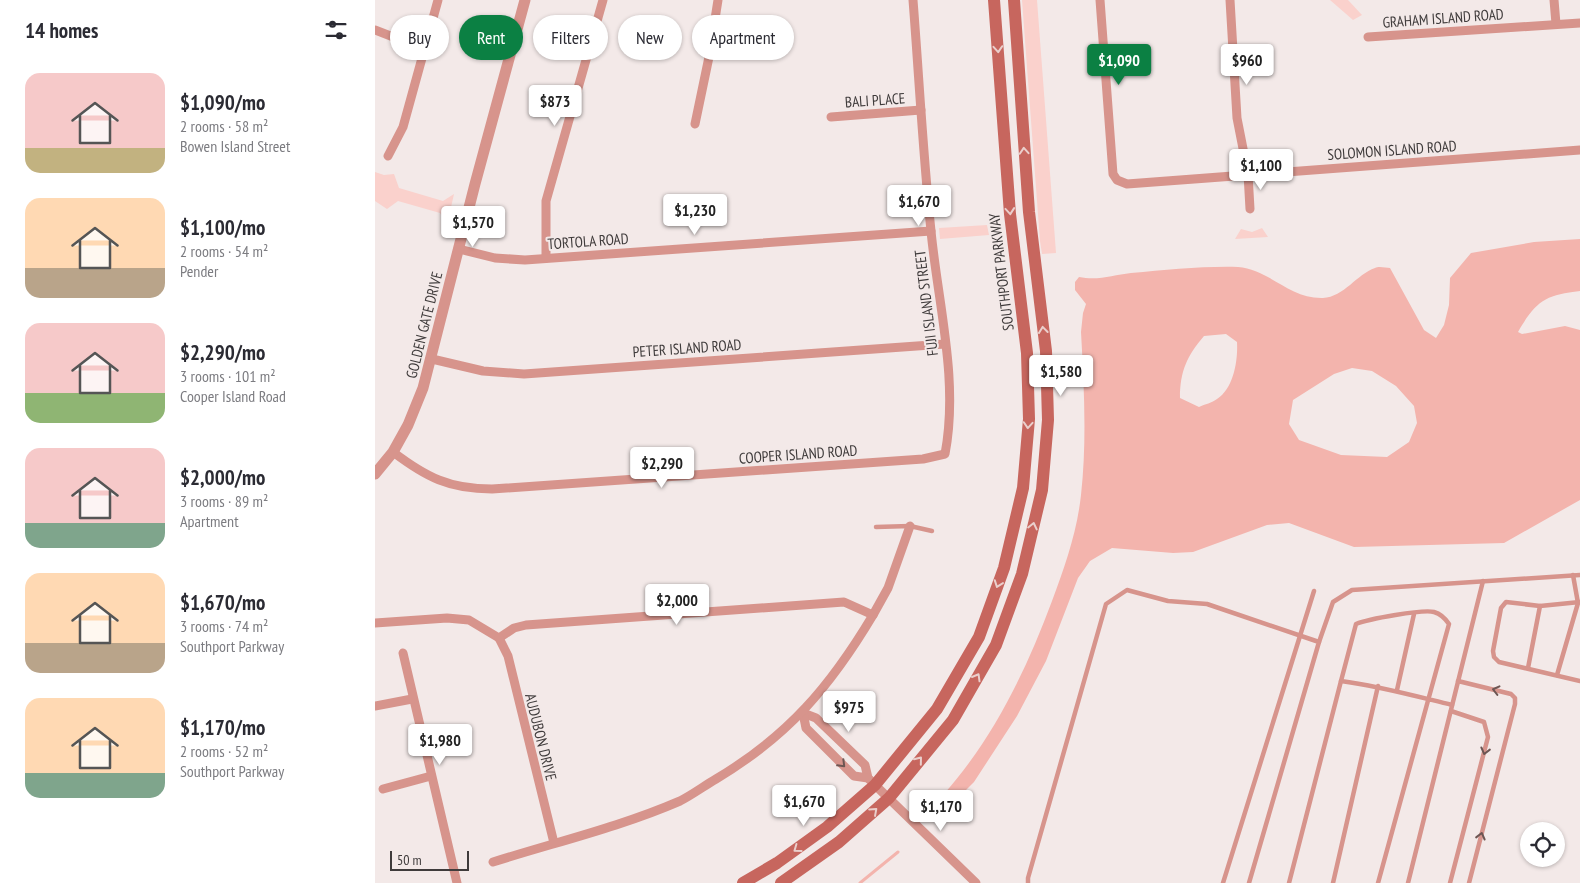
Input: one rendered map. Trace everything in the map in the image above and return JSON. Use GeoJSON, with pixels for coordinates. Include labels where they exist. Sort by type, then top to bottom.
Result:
{"type":"FeatureCollection","features":[{"type":"Feature","properties":{"kind":"main road","name":"SOUTHPORT PARKWAY"},"geometry":{"type":"LineString","coordinates":[[743,883],[777,863],[827,827],[872,782],[937,709],[979,637],[1004,568],[1023,488],[1029,419],[1027,352],[1010,214],[994,0]]}},
{"type":"Feature","properties":{"kind":"main road"},"geometry":{"type":"LineString","coordinates":[[781,883],[839,842],[889,798],[953,720],[996,645],[1022,574],[1042,490],[1048,420],[1046,351],[1029,212],[1014,0]]}},
{"type":"Feature","properties":{"kind":"street"},"geometry":{"type":"LineString","coordinates":[[434,15],[438,0]]}},
{"type":"Feature","properties":{"kind":"street","name":"GOLDEN GATE DRIVE"},"geometry":{"type":"LineString","coordinates":[[375,474],[393,452],[416,407],[432,359],[525,0]]}},
{"type":"Feature","properties":{"kind":"street"},"geometry":{"type":"LineString","coordinates":[[546,258],[546,201],[603,0]]}},
{"type":"Feature","properties":{"kind":"street"},"geometry":{"type":"LineString","coordinates":[[695,124],[709,57],[718,0]]}},
{"type":"Feature","properties":{"kind":"street","name":"FUJI ISLAND STREET"},"geometry":{"type":"LineString","coordinates":[[913,0],[931,231],[945,344],[949,398],[949,434],[945,454]]}},
{"type":"Feature","properties":{"kind":"street","name":"SOLOMON ISLAND ROAD"},"geometry":{"type":"LineString","coordinates":[[1100,0],[1113,174],[1117,180],[1127,184],[1580,150]]}},
{"type":"Feature","properties":{"kind":"street"},"geometry":{"type":"LineString","coordinates":[[1230,0],[1237,118],[1248,174],[1250,209]]}},
{"type":"Feature","properties":{"kind":"street"},"geometry":{"type":"LineString","coordinates":[[1554,0],[1556,24]]}},
{"type":"Feature","properties":{"kind":"street","name":"GRAHAM ISLAND ROAD"},"geometry":{"type":"LineString","coordinates":[[1368,37],[1580,23]]}},
{"type":"Feature","properties":{"kind":"street"},"geometry":{"type":"LineString","coordinates":[[375,30],[390,35]]}},
{"type":"Feature","properties":{"kind":"street"},"geometry":{"type":"LineString","coordinates":[[387,156],[403,127],[422,60]]}},
{"type":"Feature","properties":{"kind":"street","name":"BALI PLACE"},"geometry":{"type":"LineString","coordinates":[[831,117],[921,110]]}},
{"type":"Feature","properties":{"kind":"street","name":"TORTOLA ROAD"},"geometry":{"type":"LineString","coordinates":[[459,250],[510,260],[931,231]]}},
{"type":"Feature","properties":{"kind":"street","name":"PETER ISLAND ROAD"},"geometry":{"type":"LineString","coordinates":[[432,359],[483,371],[524,374],[945,344]]}},
{"type":"Feature","properties":{"kind":"street","name":"COOPER ISLAND ROAD"},"geometry":{"type":"LineString","coordinates":[[393,452],[424,474],[439,481],[463,488],[485,489],[923,459],[945,454]]}},
{"type":"Feature","properties":{"kind":"street"},"geometry":{"type":"LineString","coordinates":[[493,862],[553,843],[604,830],[682,800],[753,756],[803,713],[847,656],[888,588],[910,526]]}},
{"type":"Feature","properties":{"kind":"street"},"geometry":{"type":"LineString","coordinates":[[375,623],[447,618],[469,620],[499,638],[514,628],[526,625],[844,602],[873,615]]}},
{"type":"Feature","properties":{"kind":"street","name":"AUDUBON DRIVE"},"geometry":{"type":"LineString","coordinates":[[499,638],[508,656],[553,843]]}},
{"type":"Feature","properties":{"kind":"street"},"geometry":{"type":"LineString","coordinates":[[403,653],[412,699],[457,883]]}},
{"type":"Feature","properties":{"kind":"street"},"geometry":{"type":"LineString","coordinates":[[375,706],[412,699]]}},
{"type":"Feature","properties":{"kind":"street"},"geometry":{"type":"LineString","coordinates":[[803,713],[806,728],[854,776],[872,782]]}},
{"type":"Feature","properties":{"kind":"street"},"geometry":{"type":"LineString","coordinates":[[803,713],[817,718],[865,765],[872,782],[976,883]]}},
{"type":"Feature","properties":{"kind":"street"},"geometry":{"type":"LineString","coordinates":[[383,789],[431,776]]}},
{"type":"Feature","properties":{"kind":"lane"},"geometry":{"type":"LineString","coordinates":[[876,527],[910,526],[932,531]]}},
{"type":"Feature","properties":{"kind":"lane"},"geometry":{"type":"LineString","coordinates":[[1249,883],[1319,642],[1333,602],[1352,590],[1580,574]]}},
{"type":"Feature","properties":{"kind":"lane"},"geometry":{"type":"LineString","coordinates":[[1557,675],[1579,602],[1573,575]]}},
{"type":"Feature","properties":{"kind":"lane"},"geometry":{"type":"LineString","coordinates":[[1408,883],[1483,581]]}},
{"type":"Feature","properties":{"kind":"lane"},"geometry":{"type":"LineString","coordinates":[[1028,883],[1106,604],[1127,590],[1169,601],[1207,604],[1319,642]]}},
{"type":"Feature","properties":{"kind":"lane"},"geometry":{"type":"LineString","coordinates":[[1223,883],[1314,591]]}},
{"type":"Feature","properties":{"kind":"lane"},"geometry":{"type":"LineString","coordinates":[[1579,602],[1540,606],[1506,602],[1501,608],[1493,651],[1494,657],[1499,662],[1580,681]]}},
{"type":"Feature","properties":{"kind":"lane"},"geometry":{"type":"LineString","coordinates":[[1528,668],[1540,606]]}},
{"type":"Feature","properties":{"kind":"lane"},"geometry":{"type":"LineString","coordinates":[[1289,883],[1356,624],[1369,619],[1432,611],[1444,617],[1449,624],[1378,883]]}},
{"type":"Feature","properties":{"kind":"lane"},"geometry":{"type":"LineString","coordinates":[[1397,690],[1414,614]]}},
{"type":"Feature","properties":{"kind":"lane"},"geometry":{"type":"LineString","coordinates":[[1341,681],[1397,690],[1452,705]]}},
{"type":"Feature","properties":{"kind":"lane"},"geometry":{"type":"LineString","coordinates":[[1458,681],[1511,694],[1515,698],[1469,883]]}},
{"type":"Feature","properties":{"kind":"lane"},"geometry":{"type":"LineString","coordinates":[[1333,883],[1378,686]]}},
{"type":"Feature","properties":{"kind":"lane"},"geometry":{"type":"LineString","coordinates":[[1450,883],[1488,737],[1484,722],[1451,710]]}},
{"type":"Feature","properties":{"kind":"shaded area"},"geometry":{"type":"Polygon","coordinates":[[[1022,0],[1037,0],[1056,253],[1042,254],[1040,241],[1022,0]]]}},
{"type":"Feature","properties":{"kind":"shaded area"},"geometry":{"type":"Polygon","coordinates":[[[1330,0],[1348,0],[1362,15],[1353,20],[1330,0]]]}},
{"type":"Feature","properties":{"kind":"shaded area"},"geometry":{"type":"Polygon","coordinates":[[[375,172],[384,175],[394,174],[399,188],[443,201],[454,194],[447,225],[440,213],[398,201],[387,209],[375,201],[375,172]]]}},
{"type":"Feature","properties":{"kind":"shaded area"},"geometry":{"type":"Polygon","coordinates":[[[987,225],[989,235],[940,239],[939,228],[987,225]]]}},
{"type":"Feature","properties":{"kind":"shaded area"},"geometry":{"type":"Polygon","coordinates":[[[1262,228],[1268,237],[1235,239],[1241,229],[1252,232],[1262,228]]]}},
{"type":"Feature","properties":{"kind":"shaded area"},"geometry":{"type":"Polygon","coordinates":[[[1580,239],[1580,291],[1558,295],[1543,301],[1530,313],[1518,332],[1522,334],[1565,326],[1580,330],[1580,500],[1504,543],[1354,547],[1289,523],[1267,525],[1193,552],[1173,553],[1112,548],[1090,561],[1078,578],[1046,661],[1017,716],[974,782],[953,803],[954,809],[962,811],[945,816],[942,813],[945,809],[940,803],[943,795],[993,727],[1031,653],[1066,562],[1073,536],[1081,495],[1084,434],[1081,332],[1086,304],[1075,290],[1075,282],[1079,277],[1099,278],[1131,273],[1238,267],[1260,273],[1300,294],[1323,298],[1331,297],[1344,290],[1368,271],[1380,267],[1390,268],[1424,330],[1436,338],[1444,325],[1449,305],[1450,278],[1471,253],[1534,242],[1580,239]],[[1226,334],[1204,336],[1198,343],[1189,357],[1183,372],[1180,398],[1199,407],[1223,394],[1231,381],[1237,357],[1237,342],[1226,334]],[[1352,368],[1334,374],[1293,400],[1289,424],[1299,440],[1341,455],[1387,457],[1409,442],[1417,423],[1414,406],[1396,386],[1372,371],[1352,368]]]}},
{"type":"Feature","properties":{"kind":"waterway"},"geometry":{"type":"LineString","coordinates":[[860,883],[898,852]]}}]}
